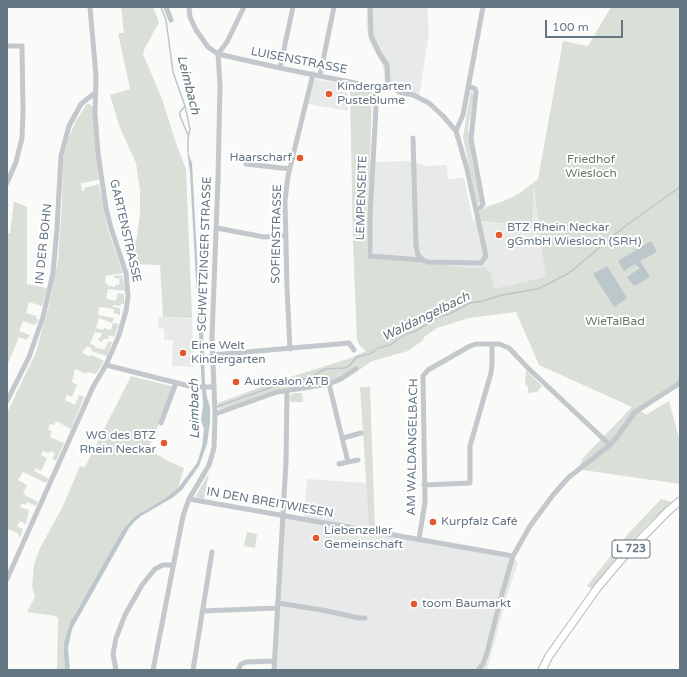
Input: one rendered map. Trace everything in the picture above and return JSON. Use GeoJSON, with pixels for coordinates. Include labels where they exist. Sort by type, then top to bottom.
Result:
{"type":"FeatureCollection","features":[{"type":"Feature","properties":{"kind":"main road","name":"L 723"},"geometry":{"type":"LineString","coordinates":[[542,670],[549,656],[598,587],[621,560],[668,511],[680,501]]}},
{"type":"Feature","properties":{"kind":"main road","name":"L 723"},"geometry":{"type":"LineString","coordinates":[[546,670],[558,645]]}},
{"type":"Feature","properties":{"kind":"street","name":"GARTENSTRASSE"},"geometry":{"type":"LineString","coordinates":[[7,579],[98,376],[106,365],[119,335],[126,311],[128,296],[126,273],[106,208],[98,153],[95,114],[96,92],[90,7]]}},
{"type":"Feature","properties":{"kind":"street"},"geometry":{"type":"LineString","coordinates":[[166,7],[171,20]]}},
{"type":"Feature","properties":{"kind":"street"},"geometry":{"type":"LineString","coordinates":[[189,9],[190,17],[196,30],[206,45],[218,54],[227,42],[244,7]]}},
{"type":"Feature","properties":{"kind":"street"},"geometry":{"type":"LineString","coordinates":[[280,68],[293,7]]}},
{"type":"Feature","properties":{"kind":"street"},"geometry":{"type":"LineString","coordinates":[[320,75],[334,7]]}},
{"type":"Feature","properties":{"kind":"street"},"geometry":{"type":"LineString","coordinates":[[370,7],[371,35],[379,53],[387,65],[388,84],[399,92],[413,95],[429,103],[456,131],[463,115],[483,7]]}},
{"type":"Feature","properties":{"kind":"street"},"geometry":{"type":"LineString","coordinates":[[7,46],[22,46],[23,111],[22,138],[16,162],[7,183]]}},
{"type":"Feature","properties":{"kind":"street","name":"LUISENSTRASSE"},"geometry":{"type":"LineString","coordinates":[[218,54],[375,87],[388,84]]}},
{"type":"Feature","properties":{"kind":"street","name":"SCHWETZINGER STRASSE"},"geometry":{"type":"LineString","coordinates":[[153,670],[183,516],[189,499],[212,458],[215,435],[212,337],[217,228],[220,85],[218,54]]}},
{"type":"Feature","properties":{"kind":"street","name":"SOFIENSTRASSE"},"geometry":{"type":"LineString","coordinates":[[290,349],[288,328],[285,201],[290,169],[313,74]]}},
{"type":"Feature","properties":{"kind":"street","name":"LEMPENSEITE"},"geometry":{"type":"LineString","coordinates":[[468,86],[475,89],[476,92],[471,139],[482,204],[480,208],[476,210]]}},
{"type":"Feature","properties":{"kind":"street","name":"LEMPENSEITE"},"geometry":{"type":"LineString","coordinates":[[375,87],[376,108],[370,215],[370,256],[423,260],[428,262],[478,264],[483,262],[486,256],[467,169],[456,131]]}},
{"type":"Feature","properties":{"kind":"street","name":"IN DER BOHN"},"geometry":{"type":"LineString","coordinates":[[7,402],[29,357],[43,317],[53,273],[57,236],[61,156],[69,126],[82,104],[96,92]]}},
{"type":"Feature","properties":{"kind":"street"},"geometry":{"type":"LineString","coordinates":[[413,138],[416,244],[418,255],[423,260]]}},
{"type":"Feature","properties":{"kind":"street"},"geometry":{"type":"LineString","coordinates":[[246,164],[290,169]]}},
{"type":"Feature","properties":{"kind":"street"},"geometry":{"type":"LineString","coordinates":[[217,228],[264,237],[286,235]]}},
{"type":"Feature","properties":{"kind":"street"},"geometry":{"type":"LineString","coordinates":[[212,355],[349,343],[354,350]]}},
{"type":"Feature","properties":{"kind":"street","name":"AM WALDANGELBACH"},"geometry":{"type":"LineString","coordinates":[[419,539],[424,506],[424,374],[428,370],[470,346],[476,344],[505,345],[531,372],[610,445]]}},
{"type":"Feature","properties":{"kind":"street"},"geometry":{"type":"LineString","coordinates":[[424,485],[470,483],[470,446],[491,373],[492,344]]}},
{"type":"Feature","properties":{"kind":"street"},"geometry":{"type":"LineString","coordinates":[[106,365],[197,388],[213,387]]}},
{"type":"Feature","properties":{"kind":"street"},"geometry":{"type":"LineString","coordinates":[[215,413],[277,392],[329,384],[341,379],[356,369]]}},
{"type":"Feature","properties":{"kind":"street"},"geometry":{"type":"LineString","coordinates":[[161,423],[176,383]]}},
{"type":"Feature","properties":{"kind":"street"},"geometry":{"type":"LineString","coordinates":[[478,670],[483,664],[487,653],[513,556],[530,526],[553,495],[579,469],[610,445],[635,412],[680,383]]}},
{"type":"Feature","properties":{"kind":"street"},"geometry":{"type":"LineString","coordinates":[[329,384],[348,462]]}},
{"type":"Feature","properties":{"kind":"street"},"geometry":{"type":"LineString","coordinates":[[274,670],[283,515],[288,390]]}},
{"type":"Feature","properties":{"kind":"street"},"geometry":{"type":"LineString","coordinates":[[343,438],[361,433]]}},
{"type":"Feature","properties":{"kind":"street"},"geometry":{"type":"LineString","coordinates":[[339,464],[358,460]]}},
{"type":"Feature","properties":{"kind":"street","name":"IN DEN BREITWIESEN"},"geometry":{"type":"LineString","coordinates":[[189,499],[513,556]]}},
{"type":"Feature","properties":{"kind":"street"},"geometry":{"type":"LineString","coordinates":[[193,670],[212,552]]}},
{"type":"Feature","properties":{"kind":"street"},"geometry":{"type":"LineString","coordinates":[[116,670],[113,654],[118,630],[125,615],[142,586],[155,569],[163,565],[173,565]]}},
{"type":"Feature","properties":{"kind":"street"},"geometry":{"type":"LineString","coordinates":[[202,611],[278,606],[322,610],[355,618],[365,618]]}},
{"type":"Feature","properties":{"kind":"street"},"geometry":{"type":"LineString","coordinates":[[238,670],[241,664],[246,662],[274,661]]}},
{"type":"Feature","properties":{"kind":"shaded area"},"geometry":{"type":"Polygon","coordinates":[[[367,7],[427,7],[429,33],[419,97],[385,84],[383,66],[369,41],[366,25],[367,7]]]}},
{"type":"Feature","properties":{"kind":"shaded area","name":"Kindergarten Pusteblume"},"geometry":{"type":"Polygon","coordinates":[[[314,79],[347,84],[348,111],[308,104],[314,79]]]}},
{"type":"Feature","properties":{"kind":"shaded area"},"geometry":{"type":"Polygon","coordinates":[[[187,149],[192,163],[205,383],[210,407],[210,422],[207,444],[199,466],[182,490],[172,498],[141,516],[129,528],[72,629],[68,648],[70,670],[65,670],[64,642],[71,621],[122,531],[134,517],[164,499],[178,488],[197,463],[202,447],[204,429],[201,420],[203,406],[190,173],[187,149]]]}},
{"type":"Feature","properties":{"kind":"shaded area"},"geometry":{"type":"Polygon","coordinates":[[[411,161],[427,166],[447,165],[448,179],[464,178],[473,221],[532,226],[534,181],[538,220],[547,277],[494,290],[491,273],[486,267],[474,268],[367,256],[366,214],[370,162],[411,161]]]}},
{"type":"Feature","properties":{"kind":"shaded area"},"geometry":{"type":"Polygon","coordinates":[[[651,241],[657,252],[640,261],[650,277],[634,286],[627,277],[640,268],[635,264],[624,271],[618,261],[651,241]]]}},
{"type":"Feature","properties":{"kind":"shaded area"},"geometry":{"type":"Polygon","coordinates":[[[607,266],[627,298],[614,307],[593,274],[607,266]]]}},
{"type":"Feature","properties":{"kind":"shaded area","name":"Eine Welt Kindergarten"},"geometry":{"type":"Polygon","coordinates":[[[159,317],[192,319],[194,367],[172,366],[173,340],[164,340],[164,329],[158,328],[159,317]]]}},
{"type":"Feature","properties":{"kind":"shaded area"},"geometry":{"type":"Polygon","coordinates":[[[307,479],[366,483],[370,530],[513,556],[518,563],[507,596],[487,670],[276,670],[281,517],[304,517],[307,479]]]}},
{"type":"Feature","properties":{"kind":"green space"},"geometry":{"type":"Polygon","coordinates":[[[121,7],[153,7],[159,22],[143,54],[162,99],[186,169],[192,318],[163,317],[160,265],[131,264],[140,214],[140,191],[136,163],[120,128],[110,95],[130,89],[118,33],[124,33],[121,7]]]}},
{"type":"Feature","properties":{"kind":"green space"},"geometry":{"type":"Polygon","coordinates":[[[611,7],[680,7],[680,386],[641,411],[646,415],[669,401],[680,442],[680,484],[583,470],[579,467],[583,458],[632,407],[539,365],[516,312],[469,318],[437,328],[408,351],[372,361],[359,370],[329,384],[287,391],[282,388],[237,404],[220,409],[218,408],[218,403],[277,381],[348,359],[366,351],[360,346],[357,340],[353,241],[351,88],[372,90],[370,162],[366,214],[367,256],[474,268],[486,267],[491,273],[494,289],[546,277],[534,185],[532,226],[479,221],[477,214],[486,207],[504,201],[520,193],[538,179],[563,41],[588,46],[611,7]]]}},
{"type":"Feature","properties":{"kind":"green space"},"geometry":{"type":"Polygon","coordinates":[[[471,91],[474,95],[468,128],[472,160],[480,201],[479,204],[477,203],[463,137],[471,91]]]}},
{"type":"Feature","properties":{"kind":"green space"},"geometry":{"type":"Polygon","coordinates":[[[87,104],[93,107],[99,180],[81,183],[82,191],[85,191],[84,188],[99,184],[108,230],[123,273],[106,276],[105,283],[115,287],[115,285],[119,285],[120,279],[114,278],[114,276],[122,275],[125,291],[108,289],[106,299],[116,301],[118,293],[124,294],[124,304],[121,304],[120,306],[113,305],[113,307],[120,308],[120,315],[114,313],[114,309],[99,307],[98,315],[114,318],[112,323],[99,318],[96,328],[111,330],[113,323],[119,324],[114,337],[109,335],[108,339],[104,339],[102,342],[98,340],[98,338],[100,338],[102,333],[95,332],[90,343],[98,349],[104,350],[109,341],[112,342],[107,356],[91,351],[92,348],[87,346],[82,353],[89,356],[92,355],[104,361],[96,374],[87,372],[86,374],[75,369],[72,382],[77,385],[72,397],[67,395],[65,400],[75,405],[79,395],[84,397],[71,429],[56,421],[54,425],[50,424],[48,430],[52,431],[50,437],[64,443],[56,461],[52,459],[55,453],[43,451],[41,455],[47,458],[41,471],[35,468],[34,471],[49,479],[46,483],[23,472],[18,480],[27,485],[23,494],[38,502],[36,506],[27,502],[26,505],[22,503],[20,507],[29,510],[26,524],[20,521],[17,526],[23,529],[20,537],[18,536],[19,534],[9,529],[7,533],[7,413],[36,352],[49,305],[58,260],[62,205],[63,160],[69,137],[76,121],[87,104]]]}},
{"type":"Feature","properties":{"kind":"green space"},"geometry":{"type":"Polygon","coordinates":[[[14,201],[27,207],[27,284],[47,288],[42,306],[29,302],[26,313],[36,316],[38,322],[34,325],[23,321],[19,331],[30,335],[26,340],[19,337],[7,366],[7,233],[10,233],[14,201]]]}},
{"type":"Feature","properties":{"kind":"green space"},"geometry":{"type":"Polygon","coordinates":[[[526,370],[542,386],[537,392],[528,393],[528,387],[525,384],[526,370]]]}},
{"type":"Feature","properties":{"kind":"green space"},"geometry":{"type":"Polygon","coordinates":[[[131,376],[175,387],[148,449],[168,461],[184,468],[178,488],[164,499],[134,517],[122,531],[74,615],[64,642],[65,670],[57,670],[58,619],[56,616],[27,612],[35,597],[32,587],[34,565],[39,550],[63,506],[80,466],[85,467],[131,376]]]}},
{"type":"Feature","properties":{"kind":"green space"},"geometry":{"type":"Polygon","coordinates":[[[360,387],[370,387],[375,527],[369,526],[360,387]]]}},
{"type":"Feature","properties":{"kind":"green space"},"geometry":{"type":"Polygon","coordinates":[[[294,393],[302,393],[303,402],[290,402],[290,396],[294,393]]]}},
{"type":"Feature","properties":{"kind":"green space"},"geometry":{"type":"Polygon","coordinates":[[[209,473],[204,499],[195,497],[209,473]]]}},
{"type":"Feature","properties":{"kind":"green space"},"geometry":{"type":"Polygon","coordinates":[[[661,499],[672,502],[620,553],[592,589],[587,586],[628,534],[661,499]]]}},
{"type":"Feature","properties":{"kind":"green space"},"geometry":{"type":"Polygon","coordinates":[[[247,532],[257,534],[255,548],[244,546],[247,532]]]}},
{"type":"Feature","properties":{"kind":"waterway","name":"Leimbach"},"geometry":{"type":"LineString","coordinates":[[161,7],[166,20],[173,72],[185,106],[190,129],[188,151]]}},
{"type":"Feature","properties":{"kind":"waterway"},"geometry":{"type":"LineString","coordinates":[[185,106],[180,112],[180,116],[188,135]]}},
{"type":"Feature","properties":{"kind":"waterway","name":"Waldangelbach"},"geometry":{"type":"LineString","coordinates":[[216,407],[286,382],[309,378],[325,369],[344,368],[349,366],[357,357],[370,354],[378,348],[390,345],[406,334],[416,331],[438,317],[449,314],[470,303],[483,301],[502,295],[537,289],[546,285],[569,273],[624,227],[680,187]]}},
{"type":"Feature","properties":{"kind":"place","name":"Kindergarten Pusteblume"},"geometry":{"type":"Point","coordinates":[329,94]}},
{"type":"Feature","properties":{"kind":"place","name":"Haarscharf"},"geometry":{"type":"Point","coordinates":[300,158]}},
{"type":"Feature","properties":{"kind":"place","name":"BTZ Rhein Neckar gGmbH Wiesloch (SRH)"},"geometry":{"type":"Point","coordinates":[499,235]}},
{"type":"Feature","properties":{"kind":"place","name":"Eine Welt Kindergarten"},"geometry":{"type":"Point","coordinates":[183,353]}},
{"type":"Feature","properties":{"kind":"place","name":"Autosalon ATB"},"geometry":{"type":"Point","coordinates":[236,382]}},
{"type":"Feature","properties":{"kind":"place","name":"WG des BTZ Rhein Neckar"},"geometry":{"type":"Point","coordinates":[164,443]}},
{"type":"Feature","properties":{"kind":"place","name":"Kurpfalz Café"},"geometry":{"type":"Point","coordinates":[433,522]}},
{"type":"Feature","properties":{"kind":"place","name":"Liebenzeller Gemeinschaft"},"geometry":{"type":"Point","coordinates":[316,538]}},
{"type":"Feature","properties":{"kind":"place","name":"toom Baumarkt"},"geometry":{"type":"Point","coordinates":[414,604]}},
{"type":"Feature","properties":{"kind":"park label","name":"Friedhof Wiesloch"},"geometry":{"type":"Point","coordinates":[591,167]}},
{"type":"Feature","properties":{"kind":"park label","name":"WieTalBad"},"geometry":{"type":"Point","coordinates":[615,322]}}]}
